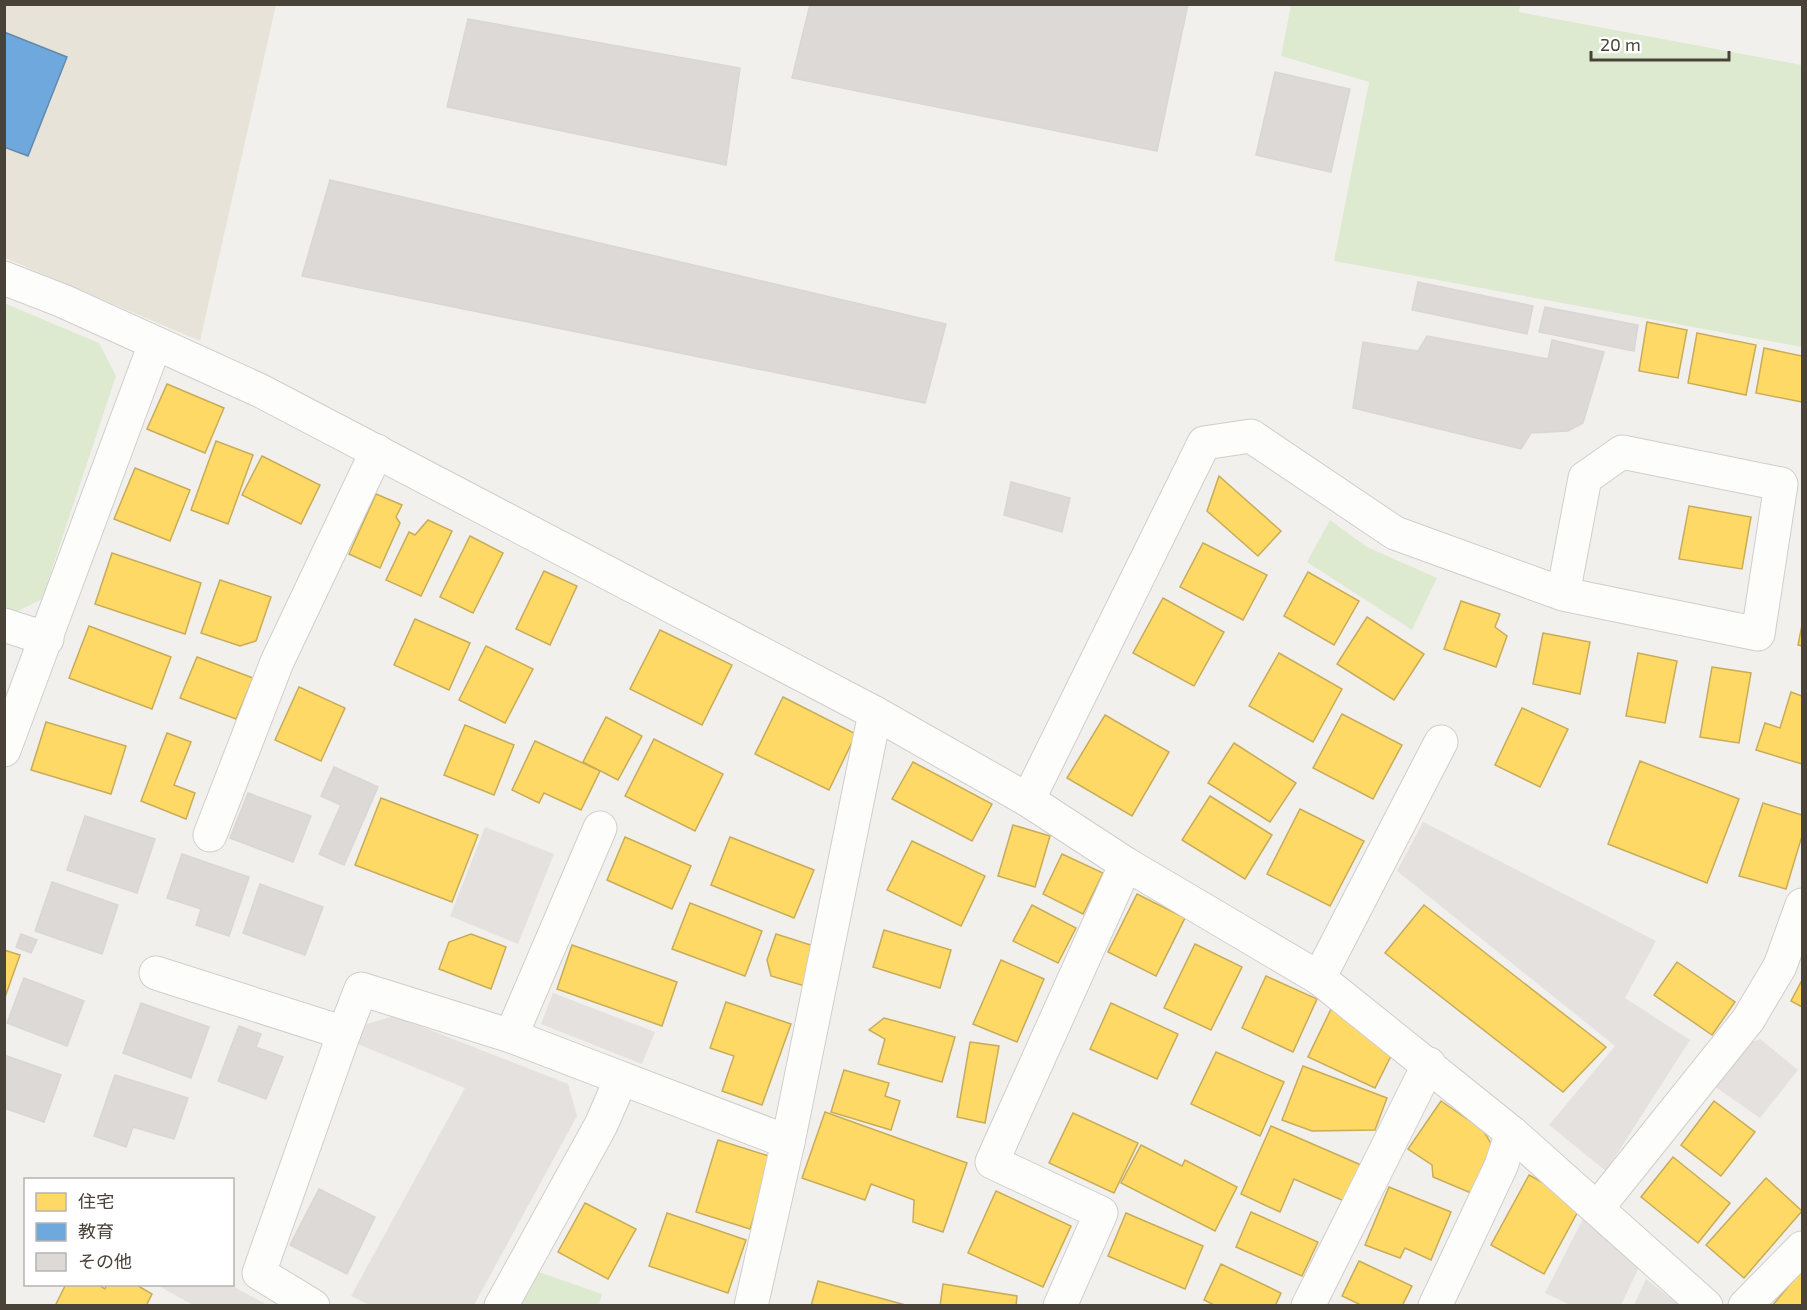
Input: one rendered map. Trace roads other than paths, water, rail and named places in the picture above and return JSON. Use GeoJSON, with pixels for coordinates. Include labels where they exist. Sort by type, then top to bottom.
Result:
{"type":"FeatureCollection","features":[{"type":"Feature","properties":{"kind":"street"},"geometry":{"type":"LineString","coordinates":[[4,278],[63,301],[261,391],[875,713],[1028,800],[1126,864],[1319,978],[1429,1064],[1512,1133],[1707,1305]]}},
{"type":"Feature","properties":{"kind":"street"},"geometry":{"type":"LineString","coordinates":[[4,750],[47,639],[154,344]]}},
{"type":"Feature","properties":{"kind":"street"},"geometry":{"type":"LineString","coordinates":[[1028,800],[1204,443],[1251,436],[1395,533],[1563,594],[1758,634],[1781,484],[1622,452],[1585,478],[1563,594]]}},
{"type":"Feature","properties":{"kind":"street"},"geometry":{"type":"LineString","coordinates":[[210,835],[277,662],[377,451]]}},
{"type":"Feature","properties":{"kind":"street"},"geometry":{"type":"LineString","coordinates":[[4,625],[47,639]]}},
{"type":"Feature","properties":{"kind":"street"},"geometry":{"type":"LineString","coordinates":[[751,1305],[788,1142],[875,713]]}},
{"type":"Feature","properties":{"kind":"street"},"geometry":{"type":"LineString","coordinates":[[1319,978],[1441,742]]}},
{"type":"Feature","properties":{"kind":"street"},"geometry":{"type":"LineString","coordinates":[[511,1036],[600,828]]}},
{"type":"Feature","properties":{"kind":"street"},"geometry":{"type":"LineString","coordinates":[[1059,1305],[1101,1214],[992,1162],[1126,864]]}},
{"type":"Feature","properties":{"kind":"street"},"geometry":{"type":"LineString","coordinates":[[1598,1207],[1748,1020],[1780,966],[1803,905]]}},
{"type":"Feature","properties":{"kind":"street"},"geometry":{"type":"LineString","coordinates":[[156,973],[344,1033]]}},
{"type":"Feature","properties":{"kind":"street"},"geometry":{"type":"LineString","coordinates":[[313,1305],[259,1273],[361,988],[511,1036],[788,1142]]}},
{"type":"Feature","properties":{"kind":"street"},"geometry":{"type":"LineString","coordinates":[[1308,1305],[1429,1064]]}},
{"type":"Feature","properties":{"kind":"street"},"geometry":{"type":"LineString","coordinates":[[501,1305],[601,1125],[621,1079]]}},
{"type":"Feature","properties":{"kind":"street"},"geometry":{"type":"LineString","coordinates":[[1435,1305],[1501,1166],[1512,1133]]}},
{"type":"Feature","properties":{"kind":"street"},"geometry":{"type":"LineString","coordinates":[[1745,1305],[1803,1248]]}}]}
